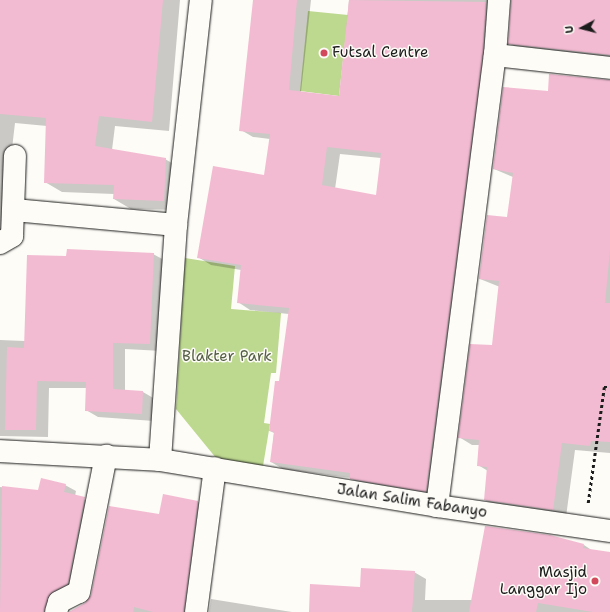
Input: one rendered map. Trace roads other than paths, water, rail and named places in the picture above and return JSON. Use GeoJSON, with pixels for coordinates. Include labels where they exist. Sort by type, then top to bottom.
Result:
{"type":"FeatureCollection","features":[{"type":"Feature","properties":{"kind":"street"},"geometry":{"type":"LineString","coordinates":[[160,460],[176,225],[201,0]]}},
{"type":"Feature","properties":{"kind":"street"},"geometry":{"type":"LineString","coordinates":[[437,506],[495,55],[500,0]]}},
{"type":"Feature","properties":{"kind":"street"},"geometry":{"type":"LineString","coordinates":[[495,55],[610,68]]}},
{"type":"Feature","properties":{"kind":"street"},"geometry":{"type":"LineString","coordinates":[[0,243],[12,236],[15,156]]}},
{"type":"Feature","properties":{"kind":"street"},"geometry":{"type":"LineString","coordinates":[[14,210],[176,225]]}},
{"type":"Feature","properties":{"kind":"street","name":"Jalan Salim Fabanyo"},"geometry":{"type":"LineString","coordinates":[[0,451],[160,460],[437,506],[610,531]]}},
{"type":"Feature","properties":{"kind":"street"},"geometry":{"type":"LineString","coordinates":[[56,612],[60,602],[79,592],[106,456]]}},
{"type":"Feature","properties":{"kind":"street"},"geometry":{"type":"LineString","coordinates":[[196,612],[215,468]]}},
{"type":"Feature","properties":{"kind":"place","name":"Futsal Centre"},"geometry":{"type":"Point","coordinates":[324,53]}},
{"type":"Feature","properties":{"kind":"place","name":"Masjid Langgar Ijo"},"geometry":{"type":"Point","coordinates":[595,581]}},
{"type":"Feature","properties":{"kind":"park label","name":"Blakter Park"},"geometry":{"type":"Point","coordinates":[227,357]}}]}
